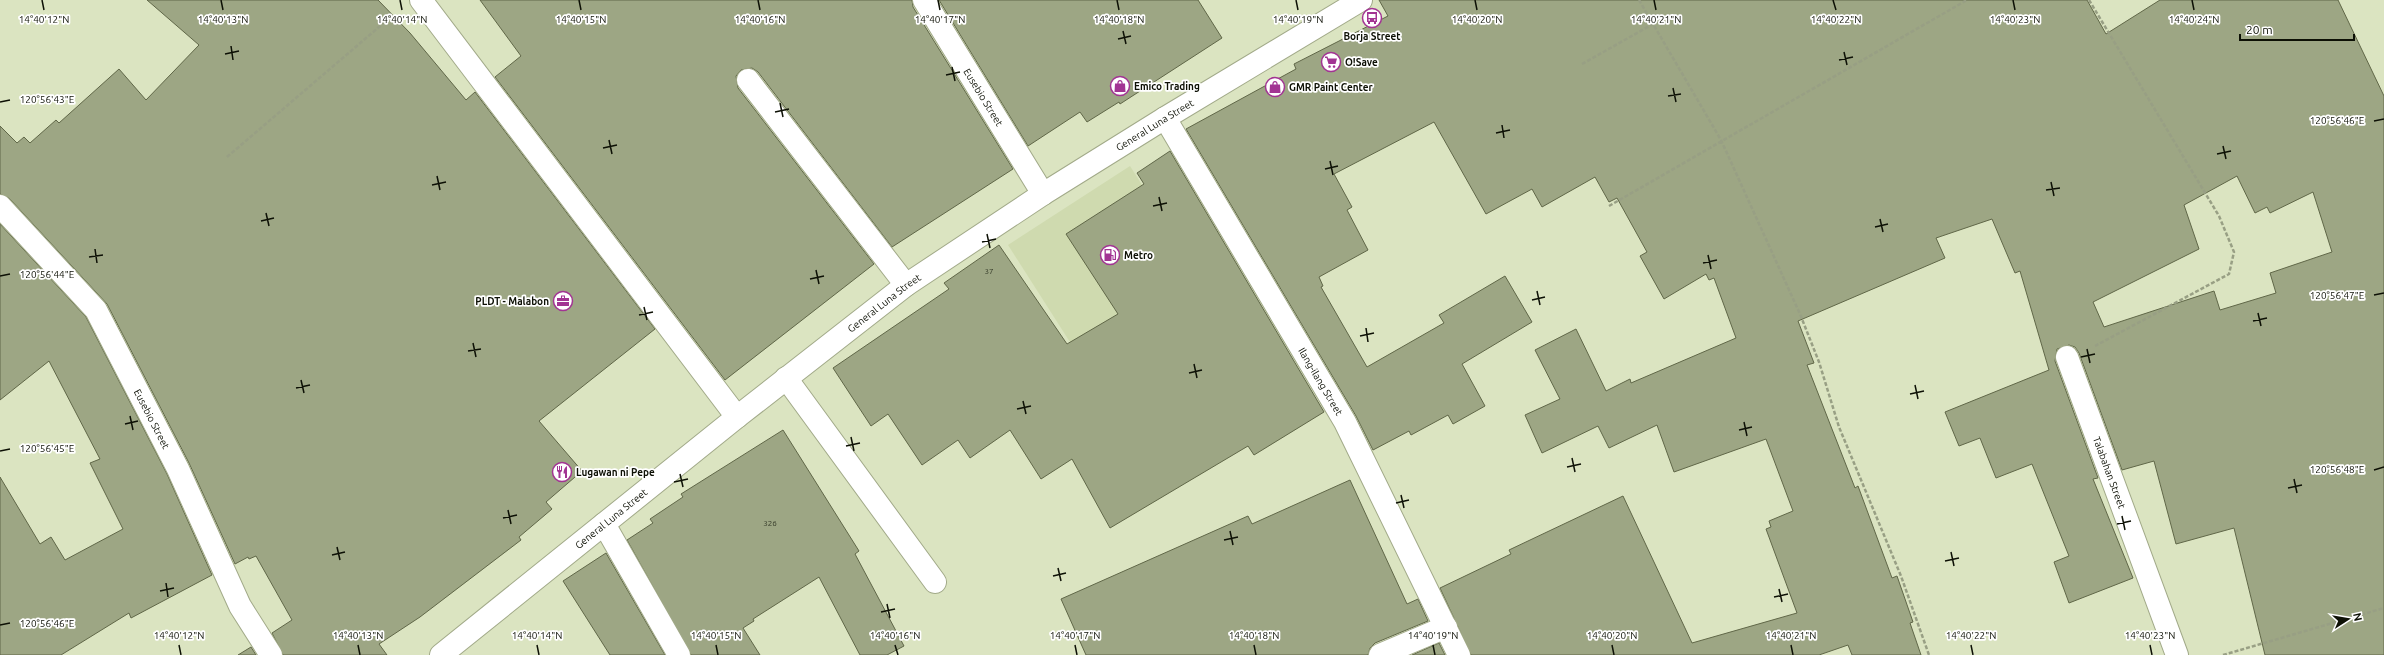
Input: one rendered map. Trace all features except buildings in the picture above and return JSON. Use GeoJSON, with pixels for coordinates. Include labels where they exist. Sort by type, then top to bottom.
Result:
{"type":"FeatureCollection","features":[{"type":"Feature","properties":{"kind":"street"},"geometry":{"type":"LineString","coordinates":[[421,0],[737,417]]}},
{"type":"Feature","properties":{"kind":"street","name":"Eusebio Street"},"geometry":{"type":"LineString","coordinates":[[924,0],[1043,194]]}},
{"type":"Feature","properties":{"kind":"street","name":"General Luna Street"},"geometry":{"type":"LineString","coordinates":[[452,652],[604,524],[786,378],[906,285],[1043,194],[1347,3]]}},
{"type":"Feature","properties":{"kind":"street"},"geometry":{"type":"LineString","coordinates":[[748,80],[906,285]]}},
{"type":"Feature","properties":{"kind":"street","name":"Ilang-ilang Street"},"geometry":{"type":"LineString","coordinates":[[1164,118],[1345,422],[1459,655]]}},
{"type":"Feature","properties":{"kind":"street","name":"Eusebio Street"},"geometry":{"type":"LineString","coordinates":[[0,206],[96,310],[178,469],[240,606],[271,655]]}},
{"type":"Feature","properties":{"kind":"street","name":"Talabahan Street"},"geometry":{"type":"LineString","coordinates":[[2067,357],[2177,655]]}},
{"type":"Feature","properties":{"kind":"street"},"geometry":{"type":"LineString","coordinates":[[786,378],[935,582]]}},
{"type":"Feature","properties":{"kind":"street"},"geometry":{"type":"LineString","coordinates":[[604,524],[679,655]]}},
{"type":"Feature","properties":{"kind":"street"},"geometry":{"type":"LineString","coordinates":[[1380,655],[1446,627]]}},
{"type":"Feature","properties":{"kind":"path"},"geometry":{"type":"LineString","coordinates":[[1639,0],[1721,140],[1800,314],[1820,362],[1839,427],[1901,576],[1929,655]]}},
{"type":"Feature","properties":{"kind":"path"},"geometry":{"type":"LineString","coordinates":[[1609,206],[1675,169],[1721,140],[1967,0]]}},
{"type":"Feature","properties":{"kind":"path"},"geometry":{"type":"LineString","coordinates":[[2067,357],[2098,345],[2228,274],[2234,252],[2219,216],[2089,0]]}},
{"type":"Feature","properties":{"kind":"path"},"geometry":{"type":"LineString","coordinates":[[227,157],[398,10]]}},
{"type":"Feature","properties":{"kind":"path"},"geometry":{"type":"LineString","coordinates":[[1582,64],[1653,24]]}},
{"type":"Feature","properties":{"kind":"path"},"geometry":{"type":"LineString","coordinates":[[2223,655],[2384,608]]}},
{"type":"Feature","properties":{"kind":"shaded area"},"geometry":{"type":"Polygon","coordinates":[[[1130,166],[1213,296],[1091,375],[1008,245],[1130,166]]]}},
{"type":"Feature","properties":{"kind":"place","name":"Borja Street"},"geometry":{"type":"Point","coordinates":[1372,18]}},
{"type":"Feature","properties":{"kind":"place","name":"O!Save"},"geometry":{"type":"Point","coordinates":[1331,62]}},
{"type":"Feature","properties":{"kind":"place","name":"Emico Trading"},"geometry":{"type":"Point","coordinates":[1120,86]}},
{"type":"Feature","properties":{"kind":"place","name":"GMR Paint Center"},"geometry":{"type":"Point","coordinates":[1275,87]}},
{"type":"Feature","properties":{"kind":"place","name":"Metro"},"geometry":{"type":"Point","coordinates":[1110,255]}},
{"type":"Feature","properties":{"kind":"place","name":"PLDT - Malabon"},"geometry":{"type":"Point","coordinates":[563,301]}},
{"type":"Feature","properties":{"kind":"place","name":"Lugawan ni Pepe"},"geometry":{"type":"Point","coordinates":[562,472]}}]}
